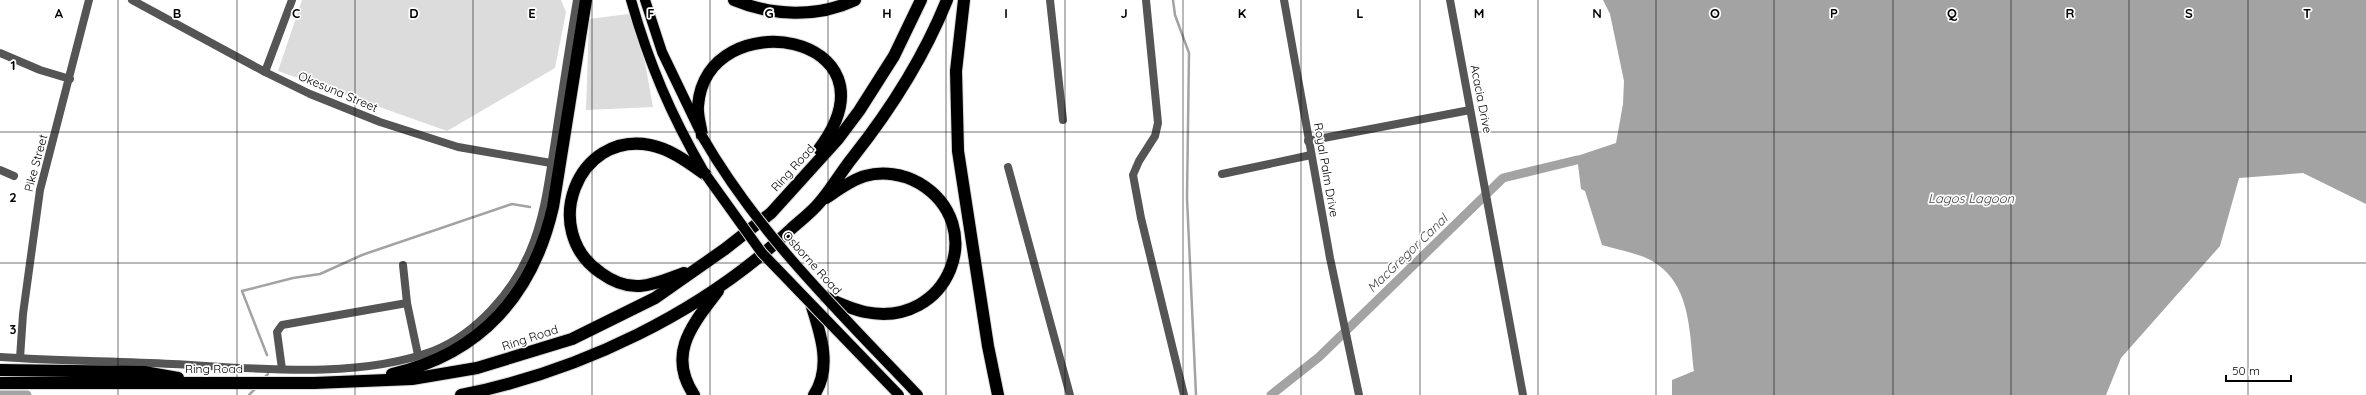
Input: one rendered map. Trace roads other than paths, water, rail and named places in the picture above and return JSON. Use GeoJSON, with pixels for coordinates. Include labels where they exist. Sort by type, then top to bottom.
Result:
{"type":"FeatureCollection","features":[{"type":"Feature","properties":{"kind":"highway"},"geometry":{"type":"LineString","coordinates":[[363,381],[414,368],[451,354],[470,342],[491,324],[508,305],[524,282],[546,238],[553,207],[586,0]]}},
{"type":"Feature","properties":{"kind":"highway"},"geometry":{"type":"LineString","coordinates":[[734,0],[772,11],[802,13],[846,4],[854,0]]}},
{"type":"Feature","properties":{"kind":"highway","name":"Ring Road"},"geometry":{"type":"LineString","coordinates":[[0,383],[314,382],[412,379],[477,368],[545,349],[572,339],[655,298],[771,213],[809,171],[862,106],[894,56],[921,0]]}},
{"type":"Feature","properties":{"kind":"highway"},"geometry":{"type":"LineString","coordinates":[[820,202],[894,100],[921,56],[947,0]]}},
{"type":"Feature","properties":{"kind":"highway"},"geometry":{"type":"LineString","coordinates":[[964,0],[956,71],[958,151],[988,346],[998,395]]}},
{"type":"Feature","properties":{"kind":"highway"},"geometry":{"type":"LineString","coordinates":[[807,36],[824,49],[832,61],[839,77],[841,95],[839,113],[833,127],[814,156],[809,171]]}},
{"type":"Feature","properties":{"kind":"highway"},"geometry":{"type":"LineString","coordinates":[[702,136],[698,107],[702,75],[712,58],[727,40]]}},
{"type":"Feature","properties":{"kind":"highway"},"geometry":{"type":"LineString","coordinates":[[698,267],[657,283],[639,286],[613,281],[587,262],[575,245],[569,217],[573,191],[578,178],[588,166],[602,154],[614,148],[644,144],[679,156],[706,175]]}},
{"type":"Feature","properties":{"kind":"highway"},"geometry":{"type":"LineString","coordinates":[[461,395],[534,377],[586,358],[646,330],[722,286],[773,246],[820,202],[854,180],[866,176],[884,174],[914,180],[930,189],[941,200],[950,216],[955,247],[946,280],[938,292],[927,301],[911,310],[881,314],[850,308],[825,297]]}},
{"type":"Feature","properties":{"kind":"highway"},"geometry":{"type":"LineString","coordinates":[[694,395],[684,371],[686,339],[698,316],[722,286]]}},
{"type":"Feature","properties":{"kind":"highway"},"geometry":{"type":"LineString","coordinates":[[812,307],[822,338],[824,359],[821,378],[814,395]]}},
{"type":"Feature","properties":{"kind":"highway"},"geometry":{"type":"LineString","coordinates":[[0,370],[144,372],[207,383]]}},
{"type":"Feature","properties":{"kind":"main road"},"geometry":{"type":"LineString","coordinates":[[631,0],[649,61],[664,99],[706,175],[762,253],[812,307],[899,395]]}},
{"type":"Feature","properties":{"kind":"main road","name":"Osborne Road"},"geometry":{"type":"LineString","coordinates":[[645,0],[662,52],[702,136],[721,169],[753,214],[795,265],[918,395]]}},
{"type":"Feature","properties":{"kind":"street","name":"Pike Street"},"geometry":{"type":"LineString","coordinates":[[20,358],[25,294],[40,190],[70,79],[89,0]]}},
{"type":"Feature","properties":{"kind":"street","name":"Okesuna Street"},"geometry":{"type":"LineString","coordinates":[[132,0],[265,72],[310,94],[380,122],[458,148],[551,163]]}},
{"type":"Feature","properties":{"kind":"street"},"geometry":{"type":"LineString","coordinates":[[265,72],[292,0]]}},
{"type":"Feature","properties":{"kind":"street"},"geometry":{"type":"LineString","coordinates":[[0,357],[282,369],[356,368],[396,362],[418,356],[451,342],[472,327],[490,311],[507,291],[530,251],[545,203],[577,0]]}},
{"type":"Feature","properties":{"kind":"street"},"geometry":{"type":"LineString","coordinates":[[1050,0],[1063,120]]}},
{"type":"Feature","properties":{"kind":"street"},"geometry":{"type":"LineString","coordinates":[[1146,0],[1158,123],[1155,136],[1139,161],[1134,175],[1141,218],[1184,395]]}},
{"type":"Feature","properties":{"kind":"street","name":"Royal Palm Drive"},"geometry":{"type":"LineString","coordinates":[[1284,0],[1308,141],[1359,395]]}},
{"type":"Feature","properties":{"kind":"street","name":"Acacia Drive"},"geometry":{"type":"LineString","coordinates":[[1450,0],[1523,395]]}},
{"type":"Feature","properties":{"kind":"street"},"geometry":{"type":"LineString","coordinates":[[0,53],[28,65],[70,79]]}},
{"type":"Feature","properties":{"kind":"street"},"geometry":{"type":"LineString","coordinates":[[1308,141],[1470,110]]}},
{"type":"Feature","properties":{"kind":"street"},"geometry":{"type":"LineString","coordinates":[[1222,174],[1311,155]]}},
{"type":"Feature","properties":{"kind":"street"},"geometry":{"type":"LineString","coordinates":[[1008,167],[1070,395]]}},
{"type":"Feature","properties":{"kind":"street"},"geometry":{"type":"LineString","coordinates":[[0,170],[14,176]]}},
{"type":"Feature","properties":{"kind":"street"},"geometry":{"type":"LineString","coordinates":[[403,265],[407,303],[418,356]]}},
{"type":"Feature","properties":{"kind":"street"},"geometry":{"type":"LineString","coordinates":[[282,369],[277,332],[282,325],[407,303]]}},
{"type":"Feature","properties":{"kind":"water","name":"Lagos Lagoon"},"geometry":{"type":"Polygon","coordinates":[[[1603,0],[2366,0],[2366,204],[2303,173],[2239,178],[2220,246],[2121,358],[2106,395],[1672,395],[1672,380],[1694,371],[1691,338],[1685,305],[1679,291],[1671,277],[1659,266],[1644,257],[1602,245],[1585,191],[1581,189],[1577,156],[1616,143],[1623,104],[1624,81],[1610,14],[1603,0]]]}},
{"type":"Feature","properties":{"kind":"waterway"},"geometry":{"type":"LineString","coordinates":[[1173,0],[1175,15],[1189,53],[1187,198],[1196,395]]}},
{"type":"Feature","properties":{"kind":"waterway","name":"MacGregor Canal"},"geometry":{"type":"LineString","coordinates":[[1271,395],[1319,357],[1503,178],[1577,160]]}},
{"type":"Feature","properties":{"kind":"waterway"},"geometry":{"type":"LineString","coordinates":[[267,355],[242,291],[293,278],[320,274],[362,255],[512,204],[530,207]]}},
{"type":"Feature","properties":{"kind":"waterway"},"geometry":{"type":"LineString","coordinates":[[263,379],[268,374]]}},
{"type":"Feature","properties":{"kind":"waterway"},"geometry":{"type":"LineString","coordinates":[[249,395],[256,388]]}},
{"type":"Feature","properties":{"kind":"waterway","name":"MacGregor Canal"},"geometry":{"type":"LineString","coordinates":[[0,395],[27,395]]}}]}
